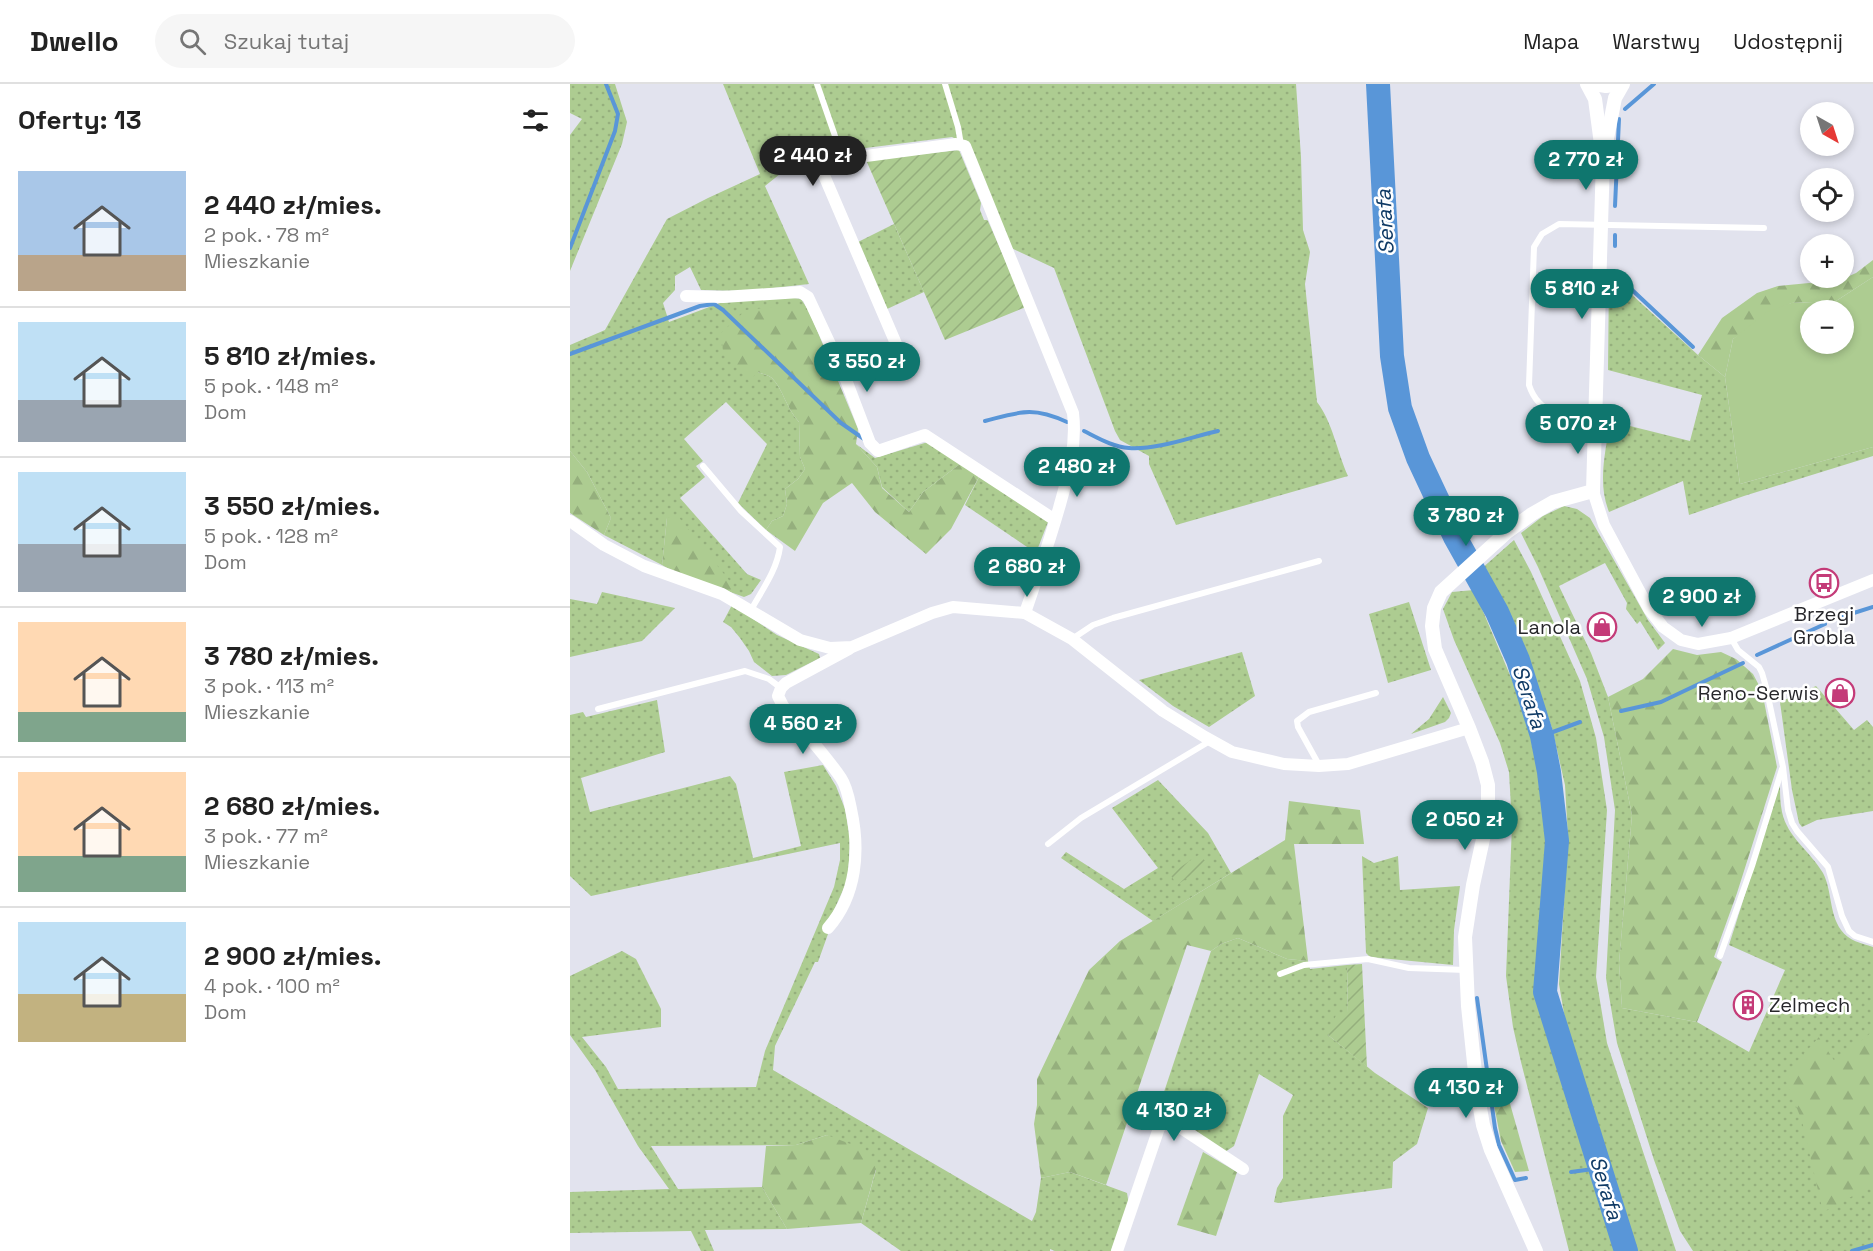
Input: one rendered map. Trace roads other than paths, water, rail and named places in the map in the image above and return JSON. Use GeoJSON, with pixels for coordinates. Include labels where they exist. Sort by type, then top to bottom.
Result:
{"type":"FeatureCollection","features":[{"type":"Feature","properties":{"kind":"street"},"geometry":{"type":"LineString","coordinates":[[1587,84],[1595,99],[1603,159],[1593,491],[1604,525],[1649,609],[1663,627],[1675,637],[1698,644],[1731,638],[1873,580]]}},
{"type":"Feature","properties":{"kind":"street"},"geometry":{"type":"LineString","coordinates":[[1594,84],[1606,86],[1621,84]]}},
{"type":"Feature","properties":{"kind":"street"},"geometry":{"type":"LineString","coordinates":[[1603,159],[1615,98],[1621,84]]}},
{"type":"Feature","properties":{"kind":"street"},"geometry":{"type":"LineString","coordinates":[[900,353],[823,173],[836,160],[962,145],[965,146],[1073,413],[1075,431],[1071,463],[1025,613]]}},
{"type":"Feature","properties":{"kind":"street"},"geometry":{"type":"LineString","coordinates":[[686,296],[723,297],[800,291],[808,297],[843,372],[870,443],[878,451],[925,435],[1055,520]]}},
{"type":"Feature","properties":{"kind":"street"},"geometry":{"type":"LineString","coordinates":[[1536,1251],[1497,1166],[1483,1125],[1477,1091],[1466,969],[1467,924],[1485,830],[1488,799],[1485,774],[1469,728],[1441,663],[1432,634],[1432,618],[1436,601],[1447,586],[1507,532],[1553,502],[1593,491]]}},
{"type":"Feature","properties":{"kind":"street"},"geometry":{"type":"LineString","coordinates":[[570,521],[604,545],[644,566],[722,594],[801,640],[830,648],[852,647]]}},
{"type":"Feature","properties":{"kind":"street"},"geometry":{"type":"LineString","coordinates":[[828,928],[837,918],[856,866],[852,815],[842,780],[783,706],[778,696],[786,683],[852,647],[933,613],[953,607],[1025,613],[1072,639],[1163,711],[1210,740],[1233,752],[1284,764],[1319,766],[1348,764],[1469,728]]}},
{"type":"Feature","properties":{"kind":"street"},"geometry":{"type":"LineString","coordinates":[[1117,1251],[1159,1128],[1165,1122],[1175,1125],[1243,1169]]}},
{"type":"Feature","properties":{"kind":"lane"},"geometry":{"type":"LineString","coordinates":[[817,84],[843,159]]}},
{"type":"Feature","properties":{"kind":"lane"},"geometry":{"type":"LineString","coordinates":[[945,84],[962,145]]}},
{"type":"Feature","properties":{"kind":"lane"},"geometry":{"type":"LineString","coordinates":[[1595,418],[1555,413],[1540,405],[1531,392],[1529,385],[1534,247],[1537,241],[1547,230],[1559,224],[1764,228]]}},
{"type":"Feature","properties":{"kind":"lane"},"geometry":{"type":"LineString","coordinates":[[703,466],[741,511],[780,547],[770,577],[751,610]]}},
{"type":"Feature","properties":{"kind":"lane"},"geometry":{"type":"LineString","coordinates":[[1072,639],[1092,625],[1319,561]]}},
{"type":"Feature","properties":{"kind":"lane"},"geometry":{"type":"LineString","coordinates":[[1731,638],[1738,650],[1759,667],[1762,673],[1783,767],[1788,810],[1792,823],[1828,867],[1842,916],[1849,931],[1855,936],[1873,942]]}},
{"type":"Feature","properties":{"kind":"lane"},"geometry":{"type":"LineString","coordinates":[[598,709],[745,671],[769,679],[781,688]]}},
{"type":"Feature","properties":{"kind":"lane"},"geometry":{"type":"LineString","coordinates":[[1319,766],[1297,721],[1310,712],[1376,693]]}},
{"type":"Feature","properties":{"kind":"lane"},"geometry":{"type":"LineString","coordinates":[[1048,844],[1081,818],[1210,740]]}},
{"type":"Feature","properties":{"kind":"lane"},"geometry":{"type":"LineString","coordinates":[[1720,956],[1752,866],[1783,767]]}},
{"type":"Feature","properties":{"kind":"lane"},"geometry":{"type":"LineString","coordinates":[[1280,974],[1304,965],[1368,959],[1409,968],[1466,969]]}},
{"type":"Feature","properties":{"kind":"waterway"},"geometry":{"type":"LineString","coordinates":[[570,248],[615,131],[618,114],[606,84]]}},
{"type":"Feature","properties":{"kind":"waterway","name":"Serafa"},"geometry":{"type":"LineString","coordinates":[[1378,84],[1392,356],[1400,408],[1418,458],[1455,537],[1497,612],[1518,660],[1542,736],[1549,772],[1557,841],[1545,992],[1626,1251]]}},
{"type":"Feature","properties":{"kind":"waterway"},"geometry":{"type":"LineString","coordinates":[[1625,109],[1654,84]]}},
{"type":"Feature","properties":{"kind":"waterway"},"geometry":{"type":"LineString","coordinates":[[1615,206],[1619,119]]}},
{"type":"Feature","properties":{"kind":"waterway"},"geometry":{"type":"LineString","coordinates":[[1615,235],[1615,246]]}},
{"type":"Feature","properties":{"kind":"waterway"},"geometry":{"type":"LineString","coordinates":[[1614,273],[1693,347]]}},
{"type":"Feature","properties":{"kind":"waterway"},"geometry":{"type":"LineString","coordinates":[[570,354],[700,306],[714,304],[841,423],[864,439]]}},
{"type":"Feature","properties":{"kind":"waterway"},"geometry":{"type":"LineString","coordinates":[[985,421],[1008,415],[1035,412],[1067,422]]}},
{"type":"Feature","properties":{"kind":"waterway"},"geometry":{"type":"LineString","coordinates":[[1084,431],[1106,442],[1129,448],[1162,445],[1218,431]]}},
{"type":"Feature","properties":{"kind":"waterway"},"geometry":{"type":"LineString","coordinates":[[1838,618],[1873,607]]}},
{"type":"Feature","properties":{"kind":"waterway"},"geometry":{"type":"LineString","coordinates":[[1757,655],[1825,624]]}},
{"type":"Feature","properties":{"kind":"waterway"},"geometry":{"type":"LineString","coordinates":[[1621,711],[1661,702],[1743,663]]}},
{"type":"Feature","properties":{"kind":"waterway"},"geometry":{"type":"LineString","coordinates":[[1542,736],[1580,722]]}},
{"type":"Feature","properties":{"kind":"waterway"},"geometry":{"type":"LineString","coordinates":[[1477,998],[1499,1145],[1515,1180],[1526,1178]]}},
{"type":"Feature","properties":{"kind":"waterway"},"geometry":{"type":"LineString","coordinates":[[1571,1172],[1601,1168]]}},
{"type":"Feature","properties":{"kind":"waterway"},"geometry":{"type":"LineString","coordinates":[[1852,1251],[1873,1245]]}},
{"type":"Feature","properties":{"kind":"place","name":"Brzegi Grobla"},"geometry":{"type":"Point","coordinates":[1824,583]}},
{"type":"Feature","properties":{"kind":"place","name":"Lanola"},"geometry":{"type":"Point","coordinates":[1602,627]}},
{"type":"Feature","properties":{"kind":"place","name":"Reno-Serwis"},"geometry":{"type":"Point","coordinates":[1840,693]}},
{"type":"Feature","properties":{"kind":"place","name":"Zelmech"},"geometry":{"type":"Point","coordinates":[1748,1005]}}]}
